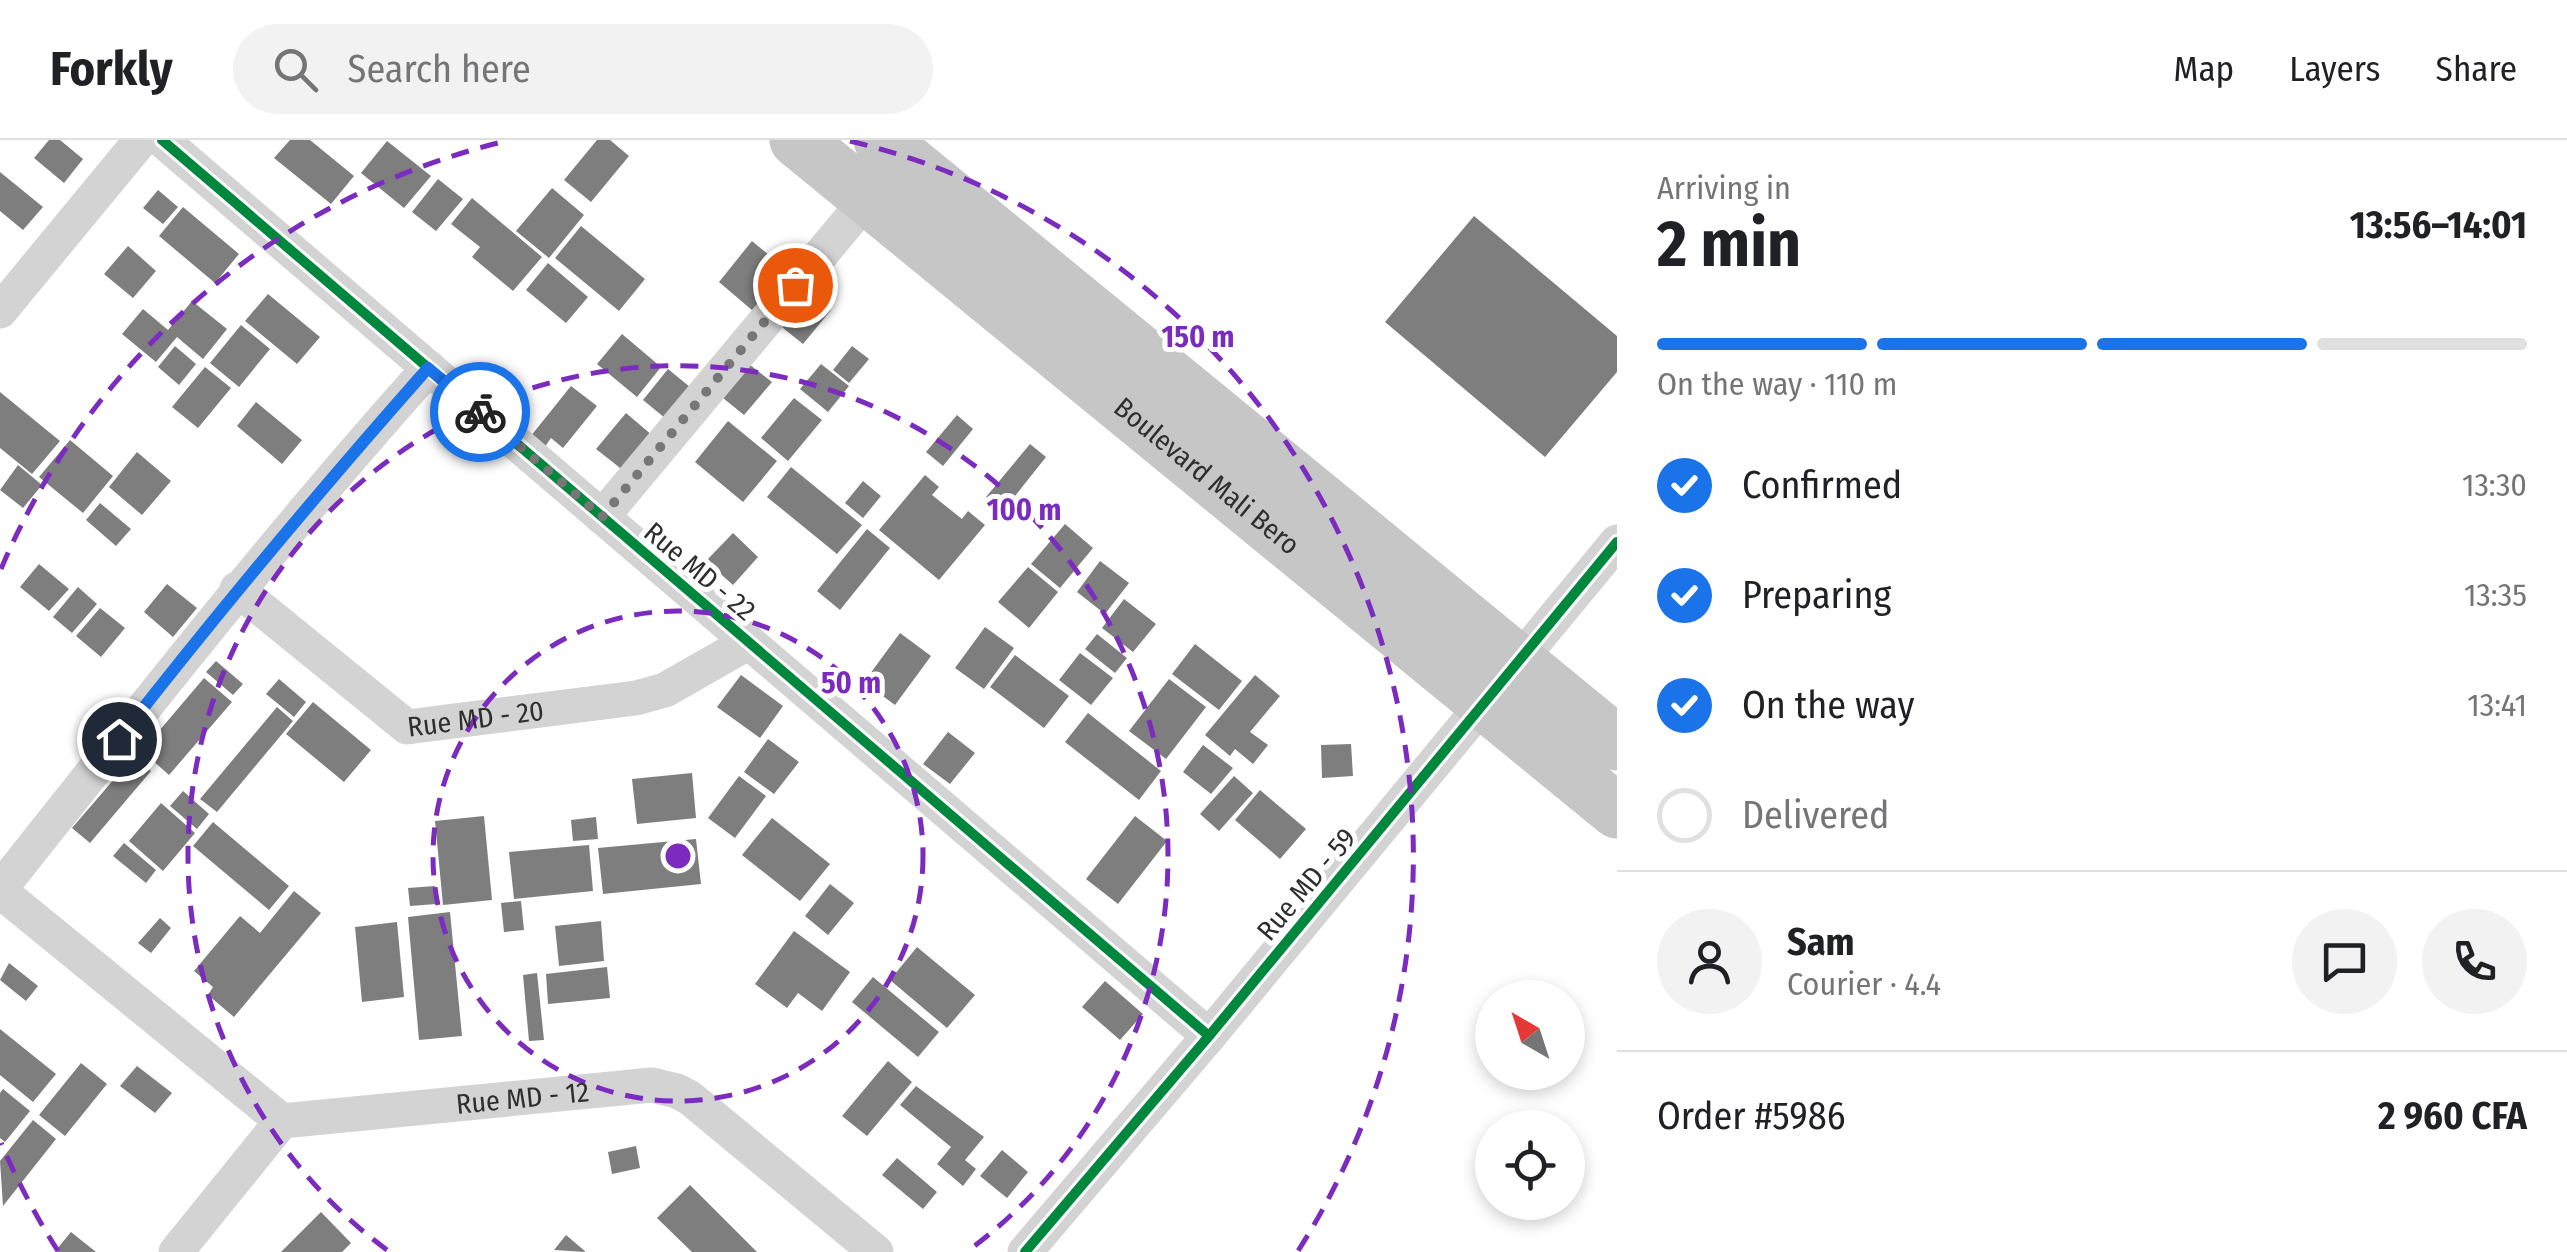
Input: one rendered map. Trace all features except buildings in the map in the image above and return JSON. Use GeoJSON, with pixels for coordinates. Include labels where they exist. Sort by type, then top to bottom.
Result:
{"type":"FeatureCollection","features":[{"type":"Feature","properties":{"kind":"main road","name":"Boulevard Mali Bero"},"geometry":{"type":"LineString","coordinates":[[797,140],[868,198],[1048,311]]}},
{"type":"Feature","properties":{"kind":"main road","name":"Boulevard Mali Bero"},"geometry":{"type":"LineString","coordinates":[[881,140],[1048,311],[1502,682],[1617,811]]}},
{"type":"Feature","properties":{"kind":"main road","name":"Boulevard Mali Bero"},"geometry":{"type":"LineString","coordinates":[[1502,682],[1617,742]]}},
{"type":"Feature","properties":{"kind":"street"},"geometry":{"type":"LineString","coordinates":[[0,311],[141,140]]}},
{"type":"Feature","properties":{"kind":"street","name":"Rue MD - 22"},"geometry":{"type":"LineString","coordinates":[[162,140],[1209,1036]]}},
{"type":"Feature","properties":{"kind":"street"},"geometry":{"type":"LineString","coordinates":[[602,517],[868,198]]}},
{"type":"Feature","properties":{"kind":"street"},"geometry":{"type":"LineString","coordinates":[[176,1252],[282,1120],[0,890],[237,589],[428,368]]}},
{"type":"Feature","properties":{"kind":"street","name":"Rue MD - 59"},"geometry":{"type":"LineString","coordinates":[[1025,1252],[1617,542]]}},
{"type":"Feature","properties":{"kind":"street","name":"Rue MD - 20"},"geometry":{"type":"LineString","coordinates":[[237,589],[398,724],[407,727],[636,698],[664,690],[749,642]]}},
{"type":"Feature","properties":{"kind":"street","name":"Rue MD - 12"},"geometry":{"type":"LineString","coordinates":[[282,1120],[663,1086],[690,1098],[876,1252]]}},
{"type":"Feature","properties":{"kind":"cycle path"},"geometry":{"type":"LineString","coordinates":[[162,140],[1209,1036]]}},
{"type":"Feature","properties":{"kind":"cycle path"},"geometry":{"type":"LineString","coordinates":[[1025,1252],[1617,542]]}},
{"type":"Feature","properties":{"kind":"way so far"},"geometry":{"type":"LineString","coordinates":[[480,412],[602,517],[795,285]]}},
{"type":"Feature","properties":{"kind":"route"},"geometry":{"type":"LineString","coordinates":[[119,739],[237,589],[428,368],[480,412]]}}]}
